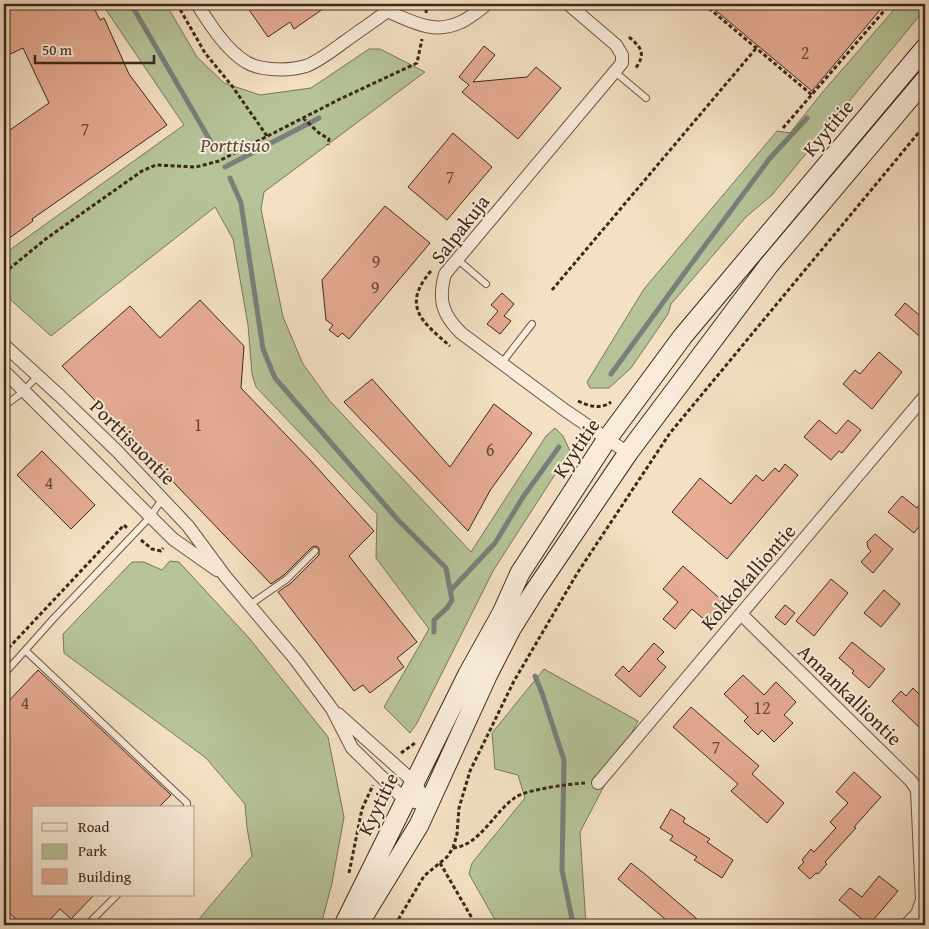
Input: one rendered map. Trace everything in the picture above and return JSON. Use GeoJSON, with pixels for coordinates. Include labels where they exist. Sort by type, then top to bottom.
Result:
{"type":"FeatureCollection","features":[{"type":"Feature","properties":{"kind":"main road","name":"Kyytitie"},"geometry":{"type":"LineString","coordinates":[[344,925],[468,674],[502,613],[520,573],[607,439],[683,336],[925,48]]}},
{"type":"Feature","properties":{"kind":"main road"},"geometry":{"type":"LineString","coordinates":[[358,925],[429,805],[448,759],[511,629],[534,592],[628,453],[769,265],[925,80]]}},
{"type":"Feature","properties":{"kind":"street"},"geometry":{"type":"LineString","coordinates":[[197,4],[209,22],[245,62],[256,68],[278,70],[306,66],[328,53],[392,8],[424,26],[444,28],[463,22],[487,4]]}},
{"type":"Feature","properties":{"kind":"street","name":"Salpakuja"},"geometry":{"type":"LineString","coordinates":[[568,4],[583,9],[616,45],[622,55],[622,63],[445,274],[441,292],[443,309],[461,333],[501,364],[628,453]]}},
{"type":"Feature","properties":{"kind":"street","name":"Porttisuontie"},"geometry":{"type":"LineString","coordinates":[[4,344],[117,451],[163,498],[207,550],[225,576],[251,604],[295,659],[332,708],[352,748],[405,800]]}},
{"type":"Feature","properties":{"kind":"street","name":"Porttisuontie"},"geometry":{"type":"LineString","coordinates":[[4,371],[173,539],[225,576]]}},
{"type":"Feature","properties":{"kind":"street","name":"Kokkokalliontie"},"geometry":{"type":"LineString","coordinates":[[598,782],[925,396]]}},
{"type":"Feature","properties":{"kind":"street","name":"Annankalliontie"},"geometry":{"type":"LineString","coordinates":[[741,614],[904,774],[917,790],[922,900],[917,914],[906,925]]}},
{"type":"Feature","properties":{"kind":"street","name":"Porttisuontie"},"geometry":{"type":"LineString","coordinates":[[332,708],[414,782],[429,805]]}},
{"type":"Feature","properties":{"kind":"street"},"geometry":{"type":"LineString","coordinates":[[405,800],[429,805]]}},
{"type":"Feature","properties":{"kind":"lane"},"geometry":{"type":"LineString","coordinates":[[615,72],[646,98]]}},
{"type":"Feature","properties":{"kind":"lane"},"geometry":{"type":"LineString","coordinates":[[457,259],[486,284]]}},
{"type":"Feature","properties":{"kind":"lane"},"geometry":{"type":"LineString","coordinates":[[501,364],[532,324]]}},
{"type":"Feature","properties":{"kind":"lane"},"geometry":{"type":"LineString","coordinates":[[4,406],[38,376]]}},
{"type":"Feature","properties":{"kind":"lane"},"geometry":{"type":"LineString","coordinates":[[4,674],[150,516],[163,498]]}},
{"type":"Feature","properties":{"kind":"lane"},"geometry":{"type":"LineString","coordinates":[[251,604],[287,579],[315,551]]}},
{"type":"Feature","properties":{"kind":"lane"},"geometry":{"type":"LineString","coordinates":[[26,651],[187,803],[187,806]]}},
{"type":"Feature","properties":{"kind":"lane"},"geometry":{"type":"LineString","coordinates":[[87,925],[115,896]]}},
{"type":"Feature","properties":{"kind":"path"},"geometry":{"type":"LineString","coordinates":[[177,4],[204,53],[232,86],[266,136]]}},
{"type":"Feature","properties":{"kind":"path"},"geometry":{"type":"LineString","coordinates":[[439,4],[443,7],[456,4]]}},
{"type":"Feature","properties":{"kind":"path"},"geometry":{"type":"LineString","coordinates":[[704,4],[812,95]]}},
{"type":"Feature","properties":{"kind":"path"},"geometry":{"type":"LineString","coordinates":[[783,128],[890,4]]}},
{"type":"Feature","properties":{"kind":"path"},"geometry":{"type":"LineString","coordinates":[[4,273],[48,238],[142,171],[156,165],[196,167],[218,161],[417,63],[424,26]]}},
{"type":"Feature","properties":{"kind":"path"},"geometry":{"type":"LineString","coordinates":[[552,290],[757,47]]}},
{"type":"Feature","properties":{"kind":"path"},"geometry":{"type":"LineString","coordinates":[[303,118],[319,133],[329,138],[328,145]]}},
{"type":"Feature","properties":{"kind":"path"},"geometry":{"type":"LineString","coordinates":[[395,925],[424,876],[440,863],[453,848],[457,834],[459,808],[470,771],[514,681],[578,572],[670,433],[925,125]]}},
{"type":"Feature","properties":{"kind":"path"},"geometry":{"type":"LineString","coordinates":[[4,527],[8,522]]}},
{"type":"Feature","properties":{"kind":"path"},"geometry":{"type":"LineString","coordinates":[[4,653],[124,525]]}},
{"type":"Feature","properties":{"kind":"path"},"geometry":{"type":"LineString","coordinates":[[453,848],[469,844],[516,798],[529,792],[577,783]]}},
{"type":"Feature","properties":{"kind":"path"},"geometry":{"type":"LineString","coordinates":[[355,851],[362,809],[367,795]]}},
{"type":"Feature","properties":{"kind":"path"},"geometry":{"type":"LineString","coordinates":[[440,863],[476,925]]}},
{"type":"Feature","properties":{"kind":"green space","name":"Porttisuo"},"geometry":{"type":"Polygon","coordinates":[[[102,4],[166,4],[197,57],[224,83],[260,95],[311,88],[369,49],[380,49],[425,72],[264,192],[261,209],[283,317],[303,364],[329,400],[471,552],[546,436],[555,428],[563,436],[570,451],[493,571],[417,723],[410,733],[384,707],[429,629],[376,558],[377,514],[256,387],[252,374],[248,325],[233,239],[215,207],[51,336],[4,294],[4,254],[184,125],[102,4]]]}},
{"type":"Feature","properties":{"kind":"green space"},"geometry":{"type":"Polygon","coordinates":[[[899,4],[925,4],[925,9],[772,195],[746,217],[671,304],[668,314],[631,368],[609,388],[590,388],[587,382],[644,289],[777,131],[790,133],[899,4]]]}},
{"type":"Feature","properties":{"kind":"green space"},"geometry":{"type":"Polygon","coordinates":[[[170,561],[179,562],[249,638],[328,737],[344,817],[332,883],[321,925],[194,925],[252,856],[245,804],[206,758],[64,653],[63,634],[132,562],[144,562],[162,570],[170,561]]]}},
{"type":"Feature","properties":{"kind":"green space"},"geometry":{"type":"Polygon","coordinates":[[[544,669],[638,721],[580,832],[586,925],[498,925],[469,874],[472,863],[525,798],[518,775],[495,769],[492,733],[544,669]]]}},
{"type":"Feature","properties":{"kind":"building"},"geometry":{"type":"Polygon","coordinates":[[[4,4],[92,4],[100,20],[104,18],[129,74],[167,125],[32,219],[33,221],[4,242],[4,134],[49,103],[23,48],[4,57],[4,4]]]}},
{"type":"Feature","properties":{"kind":"building"},"geometry":{"type":"Polygon","coordinates":[[[245,4],[330,4],[294,29],[290,22],[268,37],[245,4]]]}},
{"type":"Feature","properties":{"kind":"building"},"geometry":{"type":"Polygon","coordinates":[[[708,4],[885,4],[812,91],[708,4]]]}},
{"type":"Feature","properties":{"kind":"building"},"geometry":{"type":"Polygon","coordinates":[[[484,46],[495,55],[473,82],[527,77],[536,67],[561,88],[518,139],[462,92],[469,85],[459,77],[484,46]]]}},
{"type":"Feature","properties":{"kind":"building"},"geometry":{"type":"Polygon","coordinates":[[[453,133],[492,167],[447,220],[408,187],[453,133]]]}},
{"type":"Feature","properties":{"kind":"building"},"geometry":{"type":"Polygon","coordinates":[[[385,206],[430,243],[349,339],[342,333],[338,337],[329,330],[333,325],[326,320],[322,280],[385,206]]]}},
{"type":"Feature","properties":{"kind":"building"},"geometry":{"type":"Polygon","coordinates":[[[502,293],[514,304],[504,316],[511,321],[500,334],[487,324],[498,311],[491,305],[502,293]]]}},
{"type":"Feature","properties":{"kind":"building"},"geometry":{"type":"Polygon","coordinates":[[[200,300],[244,346],[241,388],[312,462],[374,531],[349,556],[417,642],[397,658],[404,667],[370,693],[363,685],[354,691],[278,592],[291,583],[319,555],[319,548],[316,546],[312,547],[284,575],[271,584],[62,366],[130,306],[160,338],[200,300]]]}},
{"type":"Feature","properties":{"kind":"building"},"geometry":{"type":"Polygon","coordinates":[[[905,303],[925,320],[925,341],[895,315],[905,303]]]}},
{"type":"Feature","properties":{"kind":"building"},"geometry":{"type":"Polygon","coordinates":[[[879,352],[902,372],[872,409],[843,384],[855,370],[860,374],[879,352]]]}},
{"type":"Feature","properties":{"kind":"building"},"geometry":{"type":"Polygon","coordinates":[[[372,379],[450,467],[494,404],[532,433],[491,489],[468,531],[344,402],[372,379]]]}},
{"type":"Feature","properties":{"kind":"building"},"geometry":{"type":"Polygon","coordinates":[[[819,420],[836,434],[848,420],[861,430],[842,453],[839,451],[831,460],[804,437],[819,420]]]}},
{"type":"Feature","properties":{"kind":"building"},"geometry":{"type":"Polygon","coordinates":[[[42,451],[95,505],[71,529],[17,475],[42,451]]]}},
{"type":"Feature","properties":{"kind":"building"},"geometry":{"type":"Polygon","coordinates":[[[785,464],[798,475],[727,559],[672,512],[700,478],[731,504],[756,475],[763,481],[775,468],[779,472],[785,464]]]}},
{"type":"Feature","properties":{"kind":"building"},"geometry":{"type":"Polygon","coordinates":[[[902,496],[917,508],[925,498],[925,519],[914,533],[888,512],[902,496]]]}},
{"type":"Feature","properties":{"kind":"building"},"geometry":{"type":"Polygon","coordinates":[[[875,534],[893,549],[873,573],[861,562],[871,551],[868,548],[867,542],[875,534]]]}},
{"type":"Feature","properties":{"kind":"building"},"geometry":{"type":"Polygon","coordinates":[[[683,566],[725,603],[708,623],[692,609],[675,629],[663,619],[678,602],[663,589],[683,566]]]}},
{"type":"Feature","properties":{"kind":"building"},"geometry":{"type":"Polygon","coordinates":[[[831,579],[848,593],[814,636],[796,621],[831,579]]]}},
{"type":"Feature","properties":{"kind":"building"},"geometry":{"type":"Polygon","coordinates":[[[884,590],[900,604],[881,627],[864,613],[884,590]]]}},
{"type":"Feature","properties":{"kind":"building"},"geometry":{"type":"Polygon","coordinates":[[[785,605],[795,613],[785,625],[775,617],[785,605]]]}},
{"type":"Feature","properties":{"kind":"building"},"geometry":{"type":"Polygon","coordinates":[[[852,642],[885,669],[869,688],[839,658],[852,642]]]}},
{"type":"Feature","properties":{"kind":"building"},"geometry":{"type":"Polygon","coordinates":[[[654,643],[664,652],[657,659],[666,667],[640,697],[615,675],[623,666],[629,672],[654,643]]]}},
{"type":"Feature","properties":{"kind":"building"},"geometry":{"type":"Polygon","coordinates":[[[38,670],[171,795],[160,806],[32,806],[32,896],[93,896],[71,919],[60,909],[45,925],[22,925],[4,908],[4,706],[38,670]]]}},
{"type":"Feature","properties":{"kind":"building"},"geometry":{"type":"Polygon","coordinates":[[[743,675],[764,695],[776,682],[796,702],[784,715],[793,723],[774,742],[762,730],[758,735],[744,721],[748,717],[724,694],[743,675]]]}},
{"type":"Feature","properties":{"kind":"building"},"geometry":{"type":"Polygon","coordinates":[[[913,688],[925,700],[925,733],[892,701],[901,691],[906,696],[913,688]]]}},
{"type":"Feature","properties":{"kind":"building"},"geometry":{"type":"Polygon","coordinates":[[[691,707],[759,766],[752,774],[784,803],[767,823],[731,791],[738,784],[673,727],[691,707]]]}},
{"type":"Feature","properties":{"kind":"building"},"geometry":{"type":"Polygon","coordinates":[[[854,772],[881,797],[825,862],[827,864],[818,874],[816,873],[810,879],[798,868],[804,862],[802,860],[811,849],[814,852],[836,828],[830,822],[848,803],[836,792],[854,772]]]}},
{"type":"Feature","properties":{"kind":"building"},"geometry":{"type":"Polygon","coordinates":[[[671,809],[685,818],[683,822],[710,839],[707,842],[733,860],[722,878],[694,860],[697,857],[670,840],[673,836],[660,828],[671,809]]]}},
{"type":"Feature","properties":{"kind":"building"},"geometry":{"type":"Polygon","coordinates":[[[631,863],[704,925],[672,925],[618,879],[631,863]]]}},
{"type":"Feature","properties":{"kind":"building"},"geometry":{"type":"Polygon","coordinates":[[[879,876],[898,891],[869,925],[839,900],[850,888],[862,897],[879,876]]]}},
{"type":"Feature","properties":{"kind":"waterway"},"geometry":{"type":"LineString","coordinates":[[131,4],[211,142]]}},
{"type":"Feature","properties":{"kind":"waterway"},"geometry":{"type":"LineString","coordinates":[[225,167],[319,118]]}},
{"type":"Feature","properties":{"kind":"waterway"},"geometry":{"type":"LineString","coordinates":[[611,374],[770,158],[807,118]]}},
{"type":"Feature","properties":{"kind":"waterway"},"geometry":{"type":"LineString","coordinates":[[230,178],[241,203],[263,349],[275,378],[398,520],[446,568],[452,600],[447,608],[434,620],[434,632]]}},
{"type":"Feature","properties":{"kind":"waterway"},"geometry":{"type":"LineString","coordinates":[[451,590],[495,543],[523,497],[559,447]]}},
{"type":"Feature","properties":{"kind":"waterway"},"geometry":{"type":"LineString","coordinates":[[535,676],[564,760],[562,870],[572,919],[571,925]]}}]}
